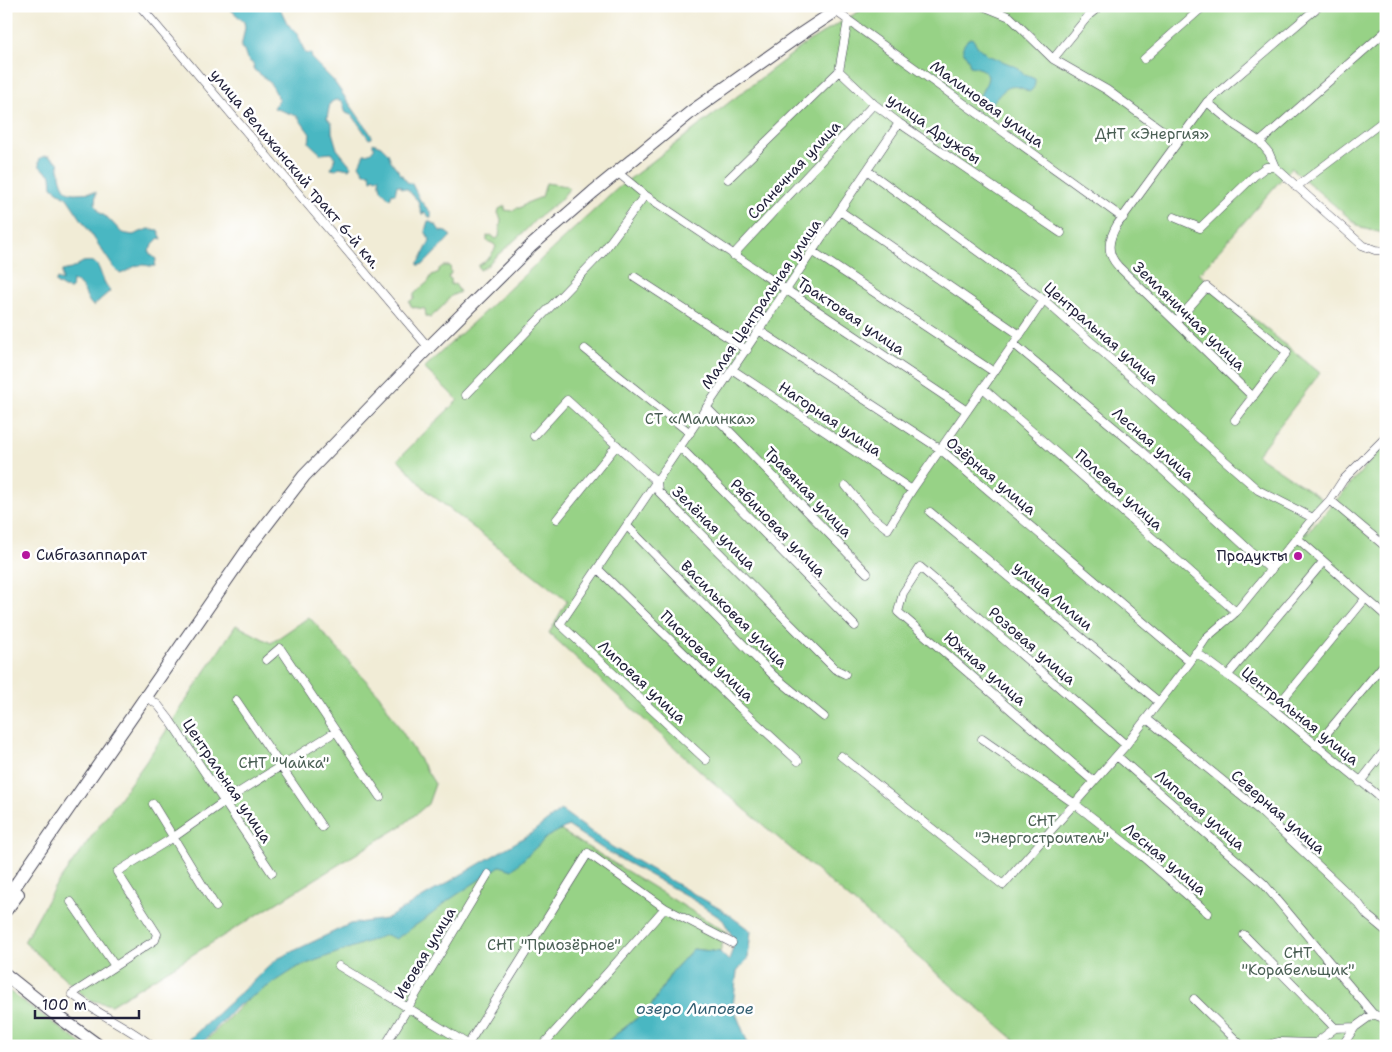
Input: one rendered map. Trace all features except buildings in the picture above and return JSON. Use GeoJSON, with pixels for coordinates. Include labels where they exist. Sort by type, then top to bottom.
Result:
{"type":"FeatureCollection","features":[{"type":"Feature","properties":{"kind":"main road"},"geometry":{"type":"LineString","coordinates":[[6,899],[250,546],[304,476],[532,246],[617,172],[691,112],[837,8]]}},
{"type":"Feature","properties":{"kind":"main road"},"geometry":{"type":"LineString","coordinates":[[6,889],[80,782],[109,751]]}},
{"type":"Feature","properties":{"kind":"main road"},"geometry":{"type":"LineString","coordinates":[[6,910],[92,786],[109,751]]}},
{"type":"Feature","properties":{"kind":"main road"},"geometry":{"type":"LineString","coordinates":[[6,975],[97,1046]]}},
{"type":"Feature","properties":{"kind":"main road"},"geometry":{"type":"LineString","coordinates":[[6,982],[55,1014]]}},
{"type":"Feature","properties":{"kind":"street","name":"улица Велижанский тракт 6-й км."},"geometry":{"type":"LineString","coordinates":[[140,6],[429,348]]}},
{"type":"Feature","properties":{"kind":"street"},"geometry":{"type":"LineString","coordinates":[[983,6],[1010,17],[1053,59],[1107,90],[1178,142]]}},
{"type":"Feature","properties":{"kind":"street"},"geometry":{"type":"LineString","coordinates":[[1053,59],[1089,15],[1100,6]]}},
{"type":"Feature","properties":{"kind":"street"},"geometry":{"type":"LineString","coordinates":[[1144,59],[1204,6]]}},
{"type":"Feature","properties":{"kind":"street"},"geometry":{"type":"LineString","coordinates":[[1123,218],[1207,102],[1319,6]]}},
{"type":"Feature","properties":{"kind":"street","name":"Малиновая улица"},"geometry":{"type":"LineString","coordinates":[[837,8],[848,20],[1123,218]]}},
{"type":"Feature","properties":{"kind":"street"},"geometry":{"type":"LineString","coordinates":[[728,179],[839,71],[848,20]]}},
{"type":"Feature","properties":{"kind":"street"},"geometry":{"type":"LineString","coordinates":[[1260,142],[1386,31]]}},
{"type":"Feature","properties":{"kind":"street","name":"улица Дружбы"},"geometry":{"type":"LineString","coordinates":[[839,71],[874,104],[900,123],[1062,233]]}},
{"type":"Feature","properties":{"kind":"street"},"geometry":{"type":"LineString","coordinates":[[1207,102],[1236,126],[1260,142],[1269,153],[1275,167],[1362,245],[1375,250],[1386,251]]}},
{"type":"Feature","properties":{"kind":"street","name":"Солнечная улица"},"geometry":{"type":"LineString","coordinates":[[733,255],[874,104]]}},
{"type":"Feature","properties":{"kind":"street"},"geometry":{"type":"LineString","coordinates":[[1296,187],[1386,119]]}},
{"type":"Feature","properties":{"kind":"street","name":"Малая Центральная улица"},"geometry":{"type":"LineString","coordinates":[[560,624],[599,570],[760,331],[786,289],[900,123]]}},
{"type":"Feature","properties":{"kind":"street"},"geometry":{"type":"LineString","coordinates":[[1174,217],[1200,228],[1254,176],[1266,167],[1275,167]]}},
{"type":"Feature","properties":{"kind":"street","name":"Центральная улица"},"geometry":{"type":"LineString","coordinates":[[868,171],[1044,300],[1258,490],[1312,518]]}},
{"type":"Feature","properties":{"kind":"street","name":"Трактовая улица"},"geometry":{"type":"LineString","coordinates":[[617,172],[645,195],[967,411]]}},
{"type":"Feature","properties":{"kind":"street"},"geometry":{"type":"LineString","coordinates":[[466,394],[602,253],[645,195]]}},
{"type":"Feature","properties":{"kind":"street"},"geometry":{"type":"LineString","coordinates":[[840,211],[1020,335]]}},
{"type":"Feature","properties":{"kind":"street","name":"Земляничная улица"},"geometry":{"type":"LineString","coordinates":[[1123,218],[1112,235],[1109,247],[1113,260],[1253,397]]}},
{"type":"Feature","properties":{"kind":"street"},"geometry":{"type":"LineString","coordinates":[[812,252],[994,372]]}},
{"type":"Feature","properties":{"kind":"street"},"geometry":{"type":"LineString","coordinates":[[635,277],[747,350]]}},
{"type":"Feature","properties":{"kind":"street"},"geometry":{"type":"LineString","coordinates":[[1176,322],[1207,287],[1287,352],[1235,420]]}},
{"type":"Feature","properties":{"kind":"street"},"geometry":{"type":"LineString","coordinates":[[846,486],[870,515],[888,530],[912,490],[1044,300]]}},
{"type":"Feature","properties":{"kind":"street","name":"Озёрная улица"},"geometry":{"type":"LineString","coordinates":[[760,331],[940,450],[1190,662]]}},
{"type":"Feature","properties":{"kind":"street","name":"Лесная улица"},"geometry":{"type":"LineString","coordinates":[[1014,344],[1142,451],[1271,570]]}},
{"type":"Feature","properties":{"kind":"street"},"geometry":{"type":"LineString","coordinates":[[585,349],[690,433]]}},
{"type":"Feature","properties":{"kind":"street","name":"Нагорная улица"},"geometry":{"type":"LineString","coordinates":[[734,370],[912,490]]}},
{"type":"Feature","properties":{"kind":"street","name":"Полевая улица"},"geometry":{"type":"LineString","coordinates":[[983,388],[1236,612]]}},
{"type":"Feature","properties":{"kind":"street","name":"Зелёная улица"},"geometry":{"type":"LineString","coordinates":[[534,436],[567,400],[657,482],[658,491],[834,669],[845,674]]}},
{"type":"Feature","properties":{"kind":"street","name":"Травяная улица"},"geometry":{"type":"LineString","coordinates":[[707,408],[868,573]]}},
{"type":"Feature","properties":{"kind":"street"},"geometry":{"type":"LineString","coordinates":[[841,756],[1002,885],[1117,756],[1160,702],[1206,638],[1236,612],[1312,518],[1330,500],[1344,480],[1386,437]]}},
{"type":"Feature","properties":{"kind":"street"},"geometry":{"type":"LineString","coordinates":[[557,519],[617,445]]}},
{"type":"Feature","properties":{"kind":"street","name":"Рябиновая улица"},"geometry":{"type":"LineString","coordinates":[[681,448],[855,626]]}},
{"type":"Feature","properties":{"kind":"street"},"geometry":{"type":"LineString","coordinates":[[1330,500],[1386,547]]}},
{"type":"Feature","properties":{"kind":"street","name":"улица Лилии"},"geometry":{"type":"LineString","coordinates":[[930,512],[1160,702]]}},
{"type":"Feature","properties":{"kind":"street","name":"Васильковая улица"},"geometry":{"type":"LineString","coordinates":[[628,527],[773,675],[824,717]]}},
{"type":"Feature","properties":{"kind":"street"},"geometry":{"type":"LineString","coordinates":[[1297,538],[1386,616]]}},
{"type":"Feature","properties":{"kind":"street"},"geometry":{"type":"LineString","coordinates":[[1228,675],[1323,562]]}},
{"type":"Feature","properties":{"kind":"street","name":"Розовая улица"},"geometry":{"type":"LineString","coordinates":[[920,567],[1126,745]]}},
{"type":"Feature","properties":{"kind":"street","name":"Южная улица"},"geometry":{"type":"LineString","coordinates":[[920,567],[903,593],[898,612],[1093,781]]}},
{"type":"Feature","properties":{"kind":"street","name":"Пионовая улица"},"geometry":{"type":"LineString","coordinates":[[599,570],[739,707],[798,761]]}},
{"type":"Feature","properties":{"kind":"street"},"geometry":{"type":"LineString","coordinates":[[1274,710],[1365,599]]}},
{"type":"Feature","properties":{"kind":"street","name":"Липовая улица"},"geometry":{"type":"LineString","coordinates":[[560,624],[706,760]]}},
{"type":"Feature","properties":{"kind":"street"},"geometry":{"type":"LineString","coordinates":[[266,660],[280,648],[380,797]]}},
{"type":"Feature","properties":{"kind":"street","name":"Центральная улица"},"geometry":{"type":"LineString","coordinates":[[1196,652],[1274,710],[1386,802]]}},
{"type":"Feature","properties":{"kind":"street"},"geometry":{"type":"LineString","coordinates":[[1316,746],[1386,662]]}},
{"type":"Feature","properties":{"kind":"street","name":"Центральная улица"},"geometry":{"type":"LineString","coordinates":[[146,696],[158,704],[272,873]]}},
{"type":"Feature","properties":{"kind":"street"},"geometry":{"type":"LineString","coordinates":[[236,700],[322,827]]}},
{"type":"Feature","properties":{"kind":"street","name":"Северная улица"},"geometry":{"type":"LineString","coordinates":[[1147,719],[1260,811],[1359,904],[1368,916],[1386,931]]}},
{"type":"Feature","properties":{"kind":"street"},"geometry":{"type":"LineString","coordinates":[[152,1046],[132,1030],[93,1010],[72,994],[155,940],[157,934],[117,872],[335,732]]}},
{"type":"Feature","properties":{"kind":"street","name":"Лесная улица"},"geometry":{"type":"LineString","coordinates":[[982,739],[1075,804],[1142,856],[1208,913]]}},
{"type":"Feature","properties":{"kind":"street"},"geometry":{"type":"LineString","coordinates":[[1360,782],[1386,750]]}},
{"type":"Feature","properties":{"kind":"street","name":"Липовая улица"},"geometry":{"type":"LineString","coordinates":[[1117,756],[1264,884],[1373,1014]]}},
{"type":"Feature","properties":{"kind":"street"},"geometry":{"type":"LineString","coordinates":[[153,804],[216,907]]}},
{"type":"Feature","properties":{"kind":"street"},"geometry":{"type":"LineString","coordinates":[[339,966],[469,1045],[588,853],[665,908],[732,943]]}},
{"type":"Feature","properties":{"kind":"street","name":"Ивовая улица"},"geometry":{"type":"LineString","coordinates":[[385,1046],[488,874]]}},
{"type":"Feature","properties":{"kind":"street"},"geometry":{"type":"LineString","coordinates":[[70,902],[115,966]]}},
{"type":"Feature","properties":{"kind":"street"},"geometry":{"type":"LineString","coordinates":[[542,1046],[665,908]]}},
{"type":"Feature","properties":{"kind":"street"},"geometry":{"type":"LineString","coordinates":[[1244,935],[1334,1028]]}},
{"type":"Feature","properties":{"kind":"street"},"geometry":{"type":"LineString","coordinates":[[1194,999],[1242,1046]]}},
{"type":"Feature","properties":{"kind":"street"},"geometry":{"type":"LineString","coordinates":[[1342,1046],[1355,1027],[1373,1014],[1385,1019]]}},
{"type":"Feature","properties":{"kind":"street"},"geometry":{"type":"LineString","coordinates":[[1263,1046],[1279,1042],[1316,1043],[1334,1028],[1355,1027]]}},
{"type":"Feature","properties":{"kind":"green space"},"geometry":{"type":"Polygon","coordinates":[[[868,6],[1386,6],[1386,231],[1383,233],[1361,228],[1291,168],[1199,274],[1320,373],[1257,455],[1322,499],[1305,536],[1386,443],[1386,1046],[1022,1046],[707,777],[549,633],[567,601],[428,492],[398,459],[458,400],[424,368],[618,188],[809,41],[868,6]]]}},
{"type":"Feature","properties":{"kind":"green space"},"geometry":{"type":"Polygon","coordinates":[[[546,183],[567,186],[569,189],[559,201],[536,219],[488,265],[480,270],[478,266],[490,257],[496,247],[487,241],[487,236],[491,235],[496,239],[499,237],[501,219],[498,213],[499,209],[505,206],[505,210],[512,211],[542,197],[546,183]]]}},
{"type":"Feature","properties":{"kind":"green space"},"geometry":{"type":"Polygon","coordinates":[[[443,266],[450,266],[451,273],[448,277],[451,279],[451,285],[455,284],[460,292],[451,296],[430,318],[426,316],[425,309],[412,307],[409,302],[414,298],[414,294],[428,282],[432,275],[439,272],[439,269],[443,266]]]}},
{"type":"Feature","properties":{"kind":"green space","name":"СНТ \"Чайка\""},"geometry":{"type":"Polygon","coordinates":[[[309,617],[379,695],[435,784],[428,804],[403,825],[111,1005],[89,1000],[24,942],[54,888],[145,763],[236,625],[271,643],[309,617]]]}},
{"type":"Feature","properties":{"kind":"green space","name":"СНТ \"Приозёрное\""},"geometry":{"type":"Polygon","coordinates":[[[555,827],[726,932],[720,952],[693,949],[672,972],[650,1008],[601,1046],[201,1046],[278,968],[402,919],[555,827]]]}},
{"type":"Feature","properties":{"kind":"green space"},"geometry":{"type":"Polygon","coordinates":[[[6,989],[85,1046],[6,1046],[6,989]]]}},
{"type":"Feature","properties":{"kind":"water"},"geometry":{"type":"Polygon","coordinates":[[[227,6],[279,6],[287,23],[298,35],[305,53],[311,54],[312,59],[333,80],[372,136],[369,139],[353,116],[346,113],[341,101],[335,100],[330,103],[327,118],[332,124],[332,132],[337,149],[351,166],[349,169],[339,167],[336,170],[331,169],[335,158],[332,153],[321,154],[309,143],[310,134],[297,116],[274,108],[279,99],[274,89],[267,80],[254,70],[253,64],[247,59],[244,50],[241,48],[245,27],[244,22],[227,6]]]}},
{"type":"Feature","properties":{"kind":"water"},"geometry":{"type":"Polygon","coordinates":[[[972,38],[987,55],[1017,67],[1023,74],[1035,79],[1035,85],[1032,89],[1029,92],[1019,87],[1011,87],[990,104],[985,105],[979,102],[988,76],[980,69],[970,66],[963,50],[968,39],[972,38]]]}},
{"type":"Feature","properties":{"kind":"water"},"geometry":{"type":"Polygon","coordinates":[[[373,143],[381,146],[388,153],[391,161],[407,182],[412,184],[420,200],[431,213],[431,217],[424,212],[422,215],[418,201],[407,189],[397,185],[395,194],[392,193],[390,199],[381,190],[379,177],[377,179],[373,177],[371,180],[370,173],[364,173],[359,165],[364,154],[371,152],[375,147],[373,143]]]}},
{"type":"Feature","properties":{"kind":"water"},"geometry":{"type":"Polygon","coordinates":[[[49,156],[58,162],[60,177],[67,190],[76,193],[96,192],[95,204],[100,213],[108,218],[122,233],[133,235],[148,229],[158,230],[162,239],[159,238],[149,251],[156,259],[155,266],[137,266],[120,274],[114,268],[67,198],[52,187],[51,175],[39,164],[40,158],[49,156]]]}},
{"type":"Feature","properties":{"kind":"water"},"geometry":{"type":"Polygon","coordinates":[[[428,221],[436,225],[440,231],[446,232],[451,236],[424,264],[418,265],[430,240],[425,231],[428,221]]]}},
{"type":"Feature","properties":{"kind":"water"},"geometry":{"type":"Polygon","coordinates":[[[83,262],[93,262],[98,266],[104,282],[110,291],[93,306],[77,283],[72,281],[71,289],[64,288],[56,283],[57,279],[62,281],[62,271],[71,269],[83,262]]]}},
{"type":"Feature","properties":{"kind":"water","name":"озеро Липовое"},"geometry":{"type":"Polygon","coordinates":[[[561,810],[612,847],[722,910],[751,931],[748,958],[737,972],[733,1006],[749,1046],[601,1046],[650,1008],[672,972],[693,949],[720,952],[729,961],[735,941],[723,920],[689,897],[606,851],[568,826],[547,837],[512,870],[500,866],[396,939],[386,935],[298,967],[236,1007],[205,1040],[194,1046],[182,1046],[277,959],[350,924],[386,919],[530,834],[561,810]]]}},
{"type":"Feature","properties":{"kind":"place","name":"Сибгазаппарат"},"geometry":{"type":"Point","coordinates":[26,555]}},
{"type":"Feature","properties":{"kind":"place","name":"Продукты"},"geometry":{"type":"Point","coordinates":[1298,556]}},
{"type":"Feature","properties":{"kind":"park label","name":"ДНТ «Энергия»"},"geometry":{"type":"Point","coordinates":[1152,134]}},
{"type":"Feature","properties":{"kind":"park label","name":"CТ «Малинка»"},"geometry":{"type":"Point","coordinates":[700,419]}},
{"type":"Feature","properties":{"kind":"park label","name":"СНТ \"Энергостроитель\""},"geometry":{"type":"Point","coordinates":[1042,830]}},
{"type":"Feature","properties":{"kind":"park label","name":"СНТ \"Корабельщик\""},"geometry":{"type":"Point","coordinates":[1298,962]}}]}
